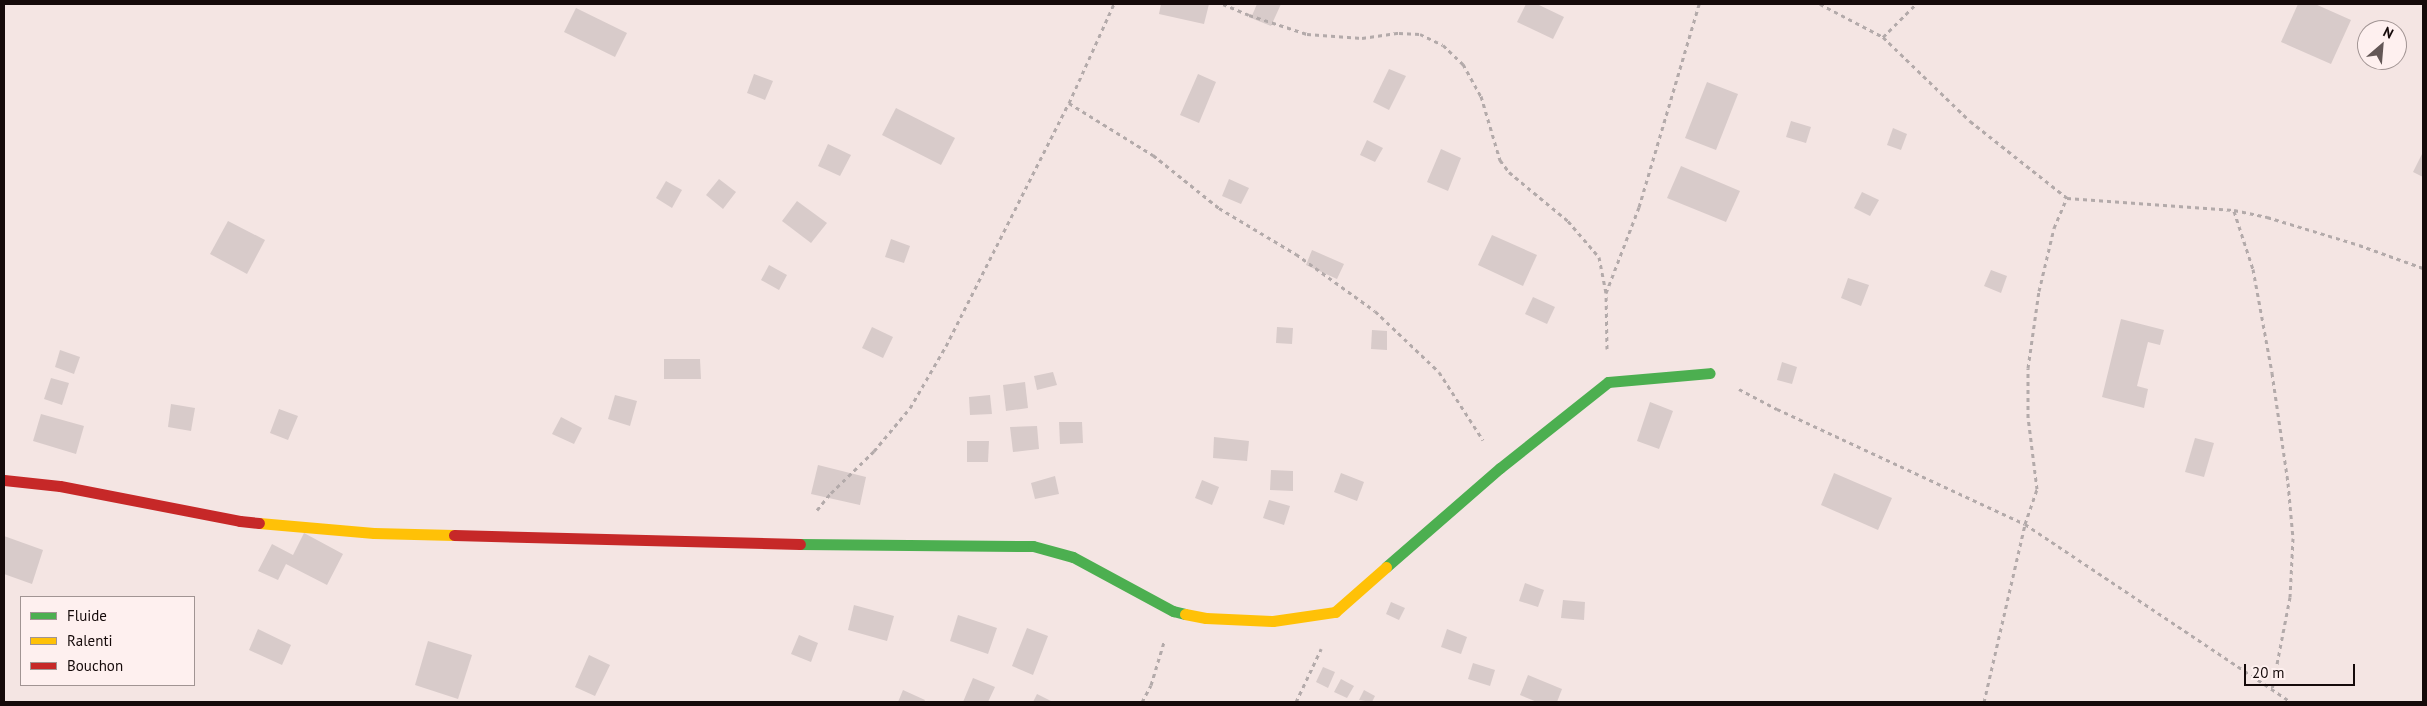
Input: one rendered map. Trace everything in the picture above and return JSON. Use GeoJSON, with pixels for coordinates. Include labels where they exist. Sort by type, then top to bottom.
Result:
{"type":"FeatureCollection","features":[{"type":"Feature","properties":{"kind":"street"},"geometry":{"type":"LineString","coordinates":[[4,480],[60,486],[240,521],[374,533],[790,544],[1033,546],[1073,557],[1173,611],[1206,618],[1273,620],[1335,612],[1500,468],[1608,382],[1710,372]]}},
{"type":"Feature","properties":{"kind":"path"},"geometry":{"type":"LineString","coordinates":[[790,544],[831,493],[874,451],[910,408],[946,346],[1069,103],[1114,4]]}},
{"type":"Feature","properties":{"kind":"path"},"geometry":{"type":"LineString","coordinates":[[1223,4],[1249,15],[1307,34],[1362,38],[1399,33],[1420,34],[1443,45],[1463,64],[1481,96],[1500,160],[1509,172],[1568,221],[1599,257],[1606,293],[1608,382]]}},
{"type":"Feature","properties":{"kind":"path"},"geometry":{"type":"LineString","coordinates":[[1606,293],[1638,208],[1699,4]]}},
{"type":"Feature","properties":{"kind":"path"},"geometry":{"type":"LineString","coordinates":[[1820,4],[1883,37],[1970,121],[2067,198],[2234,210],[2267,217],[2332,236],[2423,268]]}},
{"type":"Feature","properties":{"kind":"path"},"geometry":{"type":"LineString","coordinates":[[1883,37],[1916,4]]}},
{"type":"Feature","properties":{"kind":"path"},"geometry":{"type":"LineString","coordinates":[[1069,103],[1153,155],[1219,208],[1296,254],[1375,312],[1439,372],[1500,468]]}},
{"type":"Feature","properties":{"kind":"path"},"geometry":{"type":"LineString","coordinates":[[1984,702],[2025,524],[2038,490],[2028,418],[2028,368],[2039,291],[2054,228],[2067,198]]}},
{"type":"Feature","properties":{"kind":"path"},"geometry":{"type":"LineString","coordinates":[[2234,210],[2253,269],[2272,373],[2288,483],[2293,538],[2290,597],[2272,690]]}},
{"type":"Feature","properties":{"kind":"path"},"geometry":{"type":"LineString","coordinates":[[1710,372],[1777,409],[2025,524],[2291,702]]}},
{"type":"Feature","properties":{"kind":"path"},"geometry":{"type":"LineString","coordinates":[[1142,702],[1151,685],[1173,611]]}},
{"type":"Feature","properties":{"kind":"path"},"geometry":{"type":"LineString","coordinates":[[1296,702],[1316,663],[1335,612]]}},
{"type":"Feature","properties":{"kind":"building"},"geometry":{"type":"Polygon","coordinates":[[[1161,4],[1209,4],[1204,24],[1159,14],[1161,4]]]}},
{"type":"Feature","properties":{"kind":"building"},"geometry":{"type":"Polygon","coordinates":[[[1257,4],[1281,4],[1271,26],[1251,18],[1257,4]]]}},
{"type":"Feature","properties":{"kind":"building"},"geometry":{"type":"Polygon","coordinates":[[[1526,4],[1537,4],[1564,17],[1553,39],[1517,22],[1526,4]]]}},
{"type":"Feature","properties":{"kind":"building"},"geometry":{"type":"Polygon","coordinates":[[[2298,4],[2315,4],[2351,20],[2331,64],[2281,42],[2298,4]]]}},
{"type":"Feature","properties":{"kind":"building"},"geometry":{"type":"Polygon","coordinates":[[[576,8],[627,33],[615,57],[564,32],[576,8]]]}},
{"type":"Feature","properties":{"kind":"building"},"geometry":{"type":"Polygon","coordinates":[[[1389,69],[1406,76],[1389,110],[1373,102],[1389,69]]]}},
{"type":"Feature","properties":{"kind":"building"},"geometry":{"type":"Polygon","coordinates":[[[754,74],[773,81],[765,100],[747,93],[754,74]]]}},
{"type":"Feature","properties":{"kind":"building"},"geometry":{"type":"Polygon","coordinates":[[[1198,74],[1216,82],[1199,123],[1180,115],[1198,74]]]}},
{"type":"Feature","properties":{"kind":"building"},"geometry":{"type":"Polygon","coordinates":[[[1707,82],[1738,94],[1716,150],[1685,138],[1707,82]]]}},
{"type":"Feature","properties":{"kind":"building"},"geometry":{"type":"Polygon","coordinates":[[[896,108],[955,138],[941,165],[882,135],[896,108]]]}},
{"type":"Feature","properties":{"kind":"building"},"geometry":{"type":"Polygon","coordinates":[[[1791,121],[1811,127],[1806,143],[1786,137],[1791,121]]]}},
{"type":"Feature","properties":{"kind":"building"},"geometry":{"type":"Polygon","coordinates":[[[1893,128],[1907,134],[1901,150],[1887,145],[1893,128]]]}},
{"type":"Feature","properties":{"kind":"building"},"geometry":{"type":"Polygon","coordinates":[[[1367,140],[1383,148],[1375,162],[1360,155],[1367,140]]]}},
{"type":"Feature","properties":{"kind":"building"},"geometry":{"type":"Polygon","coordinates":[[[828,144],[851,155],[840,176],[818,166],[828,144]]]}},
{"type":"Feature","properties":{"kind":"building"},"geometry":{"type":"Polygon","coordinates":[[[1441,149],[1461,158],[1448,191],[1427,182],[1441,149]]]}},
{"type":"Feature","properties":{"kind":"building"},"geometry":{"type":"Polygon","coordinates":[[[2423,152],[2423,177],[2413,172],[2423,152]]]}},
{"type":"Feature","properties":{"kind":"building"},"geometry":{"type":"Polygon","coordinates":[[[1681,166],[1740,191],[1726,222],[1667,198],[1681,166]]]}},
{"type":"Feature","properties":{"kind":"building"},"geometry":{"type":"Polygon","coordinates":[[[719,179],[736,192],[723,209],[706,195],[719,179]]]}},
{"type":"Feature","properties":{"kind":"building"},"geometry":{"type":"Polygon","coordinates":[[[1229,179],[1249,188],[1241,204],[1222,196],[1229,179]]]}},
{"type":"Feature","properties":{"kind":"building"},"geometry":{"type":"Polygon","coordinates":[[[666,181],[682,190],[672,208],[656,198],[666,181]]]}},
{"type":"Feature","properties":{"kind":"building"},"geometry":{"type":"Polygon","coordinates":[[[1862,192],[1879,200],[1870,216],[1854,208],[1862,192]]]}},
{"type":"Feature","properties":{"kind":"building"},"geometry":{"type":"Polygon","coordinates":[[[797,201],[827,223],[811,243],[782,221],[797,201]]]}},
{"type":"Feature","properties":{"kind":"building"},"geometry":{"type":"Polygon","coordinates":[[[228,221],[265,240],[247,274],[210,254],[228,221]]]}},
{"type":"Feature","properties":{"kind":"building"},"geometry":{"type":"Polygon","coordinates":[[[1492,235],[1537,255],[1523,286],[1478,265],[1492,235]]]}},
{"type":"Feature","properties":{"kind":"building"},"geometry":{"type":"Polygon","coordinates":[[[891,239],[910,246],[904,263],[885,257],[891,239]]]}},
{"type":"Feature","properties":{"kind":"building"},"geometry":{"type":"Polygon","coordinates":[[[1312,250],[1344,264],[1337,279],[1306,265],[1312,250]]]}},
{"type":"Feature","properties":{"kind":"building"},"geometry":{"type":"Polygon","coordinates":[[[769,265],[787,275],[779,290],[761,280],[769,265]]]}},
{"type":"Feature","properties":{"kind":"building"},"geometry":{"type":"Polygon","coordinates":[[[1991,270],[2007,276],[2001,293],[1984,286],[1991,270]]]}},
{"type":"Feature","properties":{"kind":"building"},"geometry":{"type":"Polygon","coordinates":[[[1848,278],[1869,285],[1861,306],[1841,298],[1848,278]]]}},
{"type":"Feature","properties":{"kind":"building"},"geometry":{"type":"Polygon","coordinates":[[[1533,297],[1555,307],[1547,324],[1525,314],[1533,297]]]}},
{"type":"Feature","properties":{"kind":"building"},"geometry":{"type":"Polygon","coordinates":[[[2121,319],[2164,330],[2160,345],[2148,342],[2137,386],[2148,389],[2144,408],[2102,397],[2121,319]]]}},
{"type":"Feature","properties":{"kind":"building"},"geometry":{"type":"Polygon","coordinates":[[[872,327],[893,337],[883,358],[862,348],[872,327]]]}},
{"type":"Feature","properties":{"kind":"building"},"geometry":{"type":"Polygon","coordinates":[[[1277,327],[1293,328],[1292,344],[1276,343],[1277,327]]]}},
{"type":"Feature","properties":{"kind":"building"},"geometry":{"type":"Polygon","coordinates":[[[1372,330],[1387,331],[1387,350],[1371,349],[1372,330]]]}},
{"type":"Feature","properties":{"kind":"building"},"geometry":{"type":"Polygon","coordinates":[[[60,350],[80,357],[74,374],[55,367],[60,350]]]}},
{"type":"Feature","properties":{"kind":"building"},"geometry":{"type":"Polygon","coordinates":[[[664,359],[700,359],[701,379],[664,379],[664,359]]]}},
{"type":"Feature","properties":{"kind":"building"},"geometry":{"type":"Polygon","coordinates":[[[1782,362],[1797,367],[1792,384],[1777,380],[1782,362]]]}},
{"type":"Feature","properties":{"kind":"building"},"geometry":{"type":"Polygon","coordinates":[[[1053,372],[1057,385],[1037,390],[1034,376],[1053,372]]]}},
{"type":"Feature","properties":{"kind":"building"},"geometry":{"type":"Polygon","coordinates":[[[51,378],[69,383],[62,405],[44,399],[51,378]]]}},
{"type":"Feature","properties":{"kind":"building"},"geometry":{"type":"Polygon","coordinates":[[[1025,382],[1028,408],[1006,411],[1003,385],[1025,382]]]}},
{"type":"Feature","properties":{"kind":"building"},"geometry":{"type":"Polygon","coordinates":[[[615,395],[637,401],[630,426],[608,419],[615,395]]]}},
{"type":"Feature","properties":{"kind":"building"},"geometry":{"type":"Polygon","coordinates":[[[990,395],[992,414],[970,415],[969,397],[990,395]]]}},
{"type":"Feature","properties":{"kind":"building"},"geometry":{"type":"Polygon","coordinates":[[[1650,402],[1673,411],[1659,449],[1637,441],[1650,402]]]}},
{"type":"Feature","properties":{"kind":"building"},"geometry":{"type":"Polygon","coordinates":[[[171,404],[195,408],[191,431],[168,427],[171,404]]]}},
{"type":"Feature","properties":{"kind":"building"},"geometry":{"type":"Polygon","coordinates":[[[279,409],[298,416],[288,440],[270,433],[279,409]]]}},
{"type":"Feature","properties":{"kind":"building"},"geometry":{"type":"Polygon","coordinates":[[[41,414],[84,426],[76,454],[33,441],[41,414]]]}},
{"type":"Feature","properties":{"kind":"building"},"geometry":{"type":"Polygon","coordinates":[[[561,417],[582,428],[574,444],[552,434],[561,417]]]}},
{"type":"Feature","properties":{"kind":"building"},"geometry":{"type":"Polygon","coordinates":[[[1059,422],[1082,422],[1083,443],[1060,444],[1059,422]]]}},
{"type":"Feature","properties":{"kind":"building"},"geometry":{"type":"Polygon","coordinates":[[[1037,426],[1039,449],[1013,452],[1010,427],[1037,426]]]}},
{"type":"Feature","properties":{"kind":"building"},"geometry":{"type":"Polygon","coordinates":[[[1214,437],[1249,441],[1247,461],[1213,458],[1214,437]]]}},
{"type":"Feature","properties":{"kind":"building"},"geometry":{"type":"Polygon","coordinates":[[[2195,438],[2214,443],[2204,477],[2185,472],[2195,438]]]}},
{"type":"Feature","properties":{"kind":"building"},"geometry":{"type":"Polygon","coordinates":[[[967,441],[989,441],[988,462],[967,462],[967,441]]]}},
{"type":"Feature","properties":{"kind":"building"},"geometry":{"type":"Polygon","coordinates":[[[818,465],[866,477],[860,505],[811,494],[818,465]]]}},
{"type":"Feature","properties":{"kind":"building"},"geometry":{"type":"Polygon","coordinates":[[[1271,470],[1293,471],[1293,491],[1270,490],[1271,470]]]}},
{"type":"Feature","properties":{"kind":"building"},"geometry":{"type":"Polygon","coordinates":[[[1341,473],[1364,482],[1357,501],[1334,492],[1341,473]]]}},
{"type":"Feature","properties":{"kind":"building"},"geometry":{"type":"Polygon","coordinates":[[[1834,473],[1892,498],[1878,530],[1821,505],[1834,473]]]}},
{"type":"Feature","properties":{"kind":"building"},"geometry":{"type":"Polygon","coordinates":[[[1055,476],[1059,494],[1035,499],[1031,483],[1055,476]]]}},
{"type":"Feature","properties":{"kind":"building"},"geometry":{"type":"Polygon","coordinates":[[[1202,480],[1219,487],[1212,505],[1195,498],[1202,480]]]}},
{"type":"Feature","properties":{"kind":"building"},"geometry":{"type":"Polygon","coordinates":[[[1269,500],[1290,506],[1284,525],[1263,518],[1269,500]]]}},
{"type":"Feature","properties":{"kind":"building"},"geometry":{"type":"Polygon","coordinates":[[[304,533],[343,554],[327,585],[286,564],[278,580],[258,571],[272,544],[293,555],[304,533]]]}},
{"type":"Feature","properties":{"kind":"building"},"geometry":{"type":"Polygon","coordinates":[[[4,536],[43,550],[32,584],[4,574],[4,536]]]}},
{"type":"Feature","properties":{"kind":"building"},"geometry":{"type":"Polygon","coordinates":[[[1525,583],[1544,590],[1538,607],[1519,601],[1525,583]]]}},
{"type":"Feature","properties":{"kind":"building"},"geometry":{"type":"Polygon","coordinates":[[[1563,600],[1585,602],[1584,620],[1561,618],[1563,600]]]}},
{"type":"Feature","properties":{"kind":"building"},"geometry":{"type":"Polygon","coordinates":[[[1391,602],[1405,608],[1399,620],[1386,614],[1391,602]]]}},
{"type":"Feature","properties":{"kind":"building"},"geometry":{"type":"Polygon","coordinates":[[[854,605],[894,616],[887,641],[848,630],[854,605]]]}},
{"type":"Feature","properties":{"kind":"building"},"geometry":{"type":"Polygon","coordinates":[[[958,615],[997,628],[988,654],[950,641],[958,615]]]}},
{"type":"Feature","properties":{"kind":"building"},"geometry":{"type":"Polygon","coordinates":[[[1027,628],[1048,636],[1033,675],[1012,666],[1027,628]]]}},
{"type":"Feature","properties":{"kind":"building"},"geometry":{"type":"Polygon","coordinates":[[[258,629],[291,645],[282,665],[249,650],[258,629]]]}},
{"type":"Feature","properties":{"kind":"building"},"geometry":{"type":"Polygon","coordinates":[[[1447,629],[1467,637],[1461,654],[1441,647],[1447,629]]]}},
{"type":"Feature","properties":{"kind":"building"},"geometry":{"type":"Polygon","coordinates":[[[799,635],[818,643],[811,662],[791,654],[799,635]]]}},
{"type":"Feature","properties":{"kind":"building"},"geometry":{"type":"Polygon","coordinates":[[[428,641],[472,655],[458,699],[415,685],[428,641]]]}},
{"type":"Feature","properties":{"kind":"building"},"geometry":{"type":"Polygon","coordinates":[[[589,655],[610,665],[595,696],[575,687],[589,655]]]}},
{"type":"Feature","properties":{"kind":"building"},"geometry":{"type":"Polygon","coordinates":[[[1473,663],[1495,670],[1490,686],[1468,679],[1473,663]]]}},
{"type":"Feature","properties":{"kind":"building"},"geometry":{"type":"Polygon","coordinates":[[[1323,667],[1335,672],[1328,688],[1316,682],[1323,667]]]}},
{"type":"Feature","properties":{"kind":"building"},"geometry":{"type":"Polygon","coordinates":[[[1528,675],[1562,689],[1557,702],[1537,702],[1520,695],[1528,675]]]}},
{"type":"Feature","properties":{"kind":"building"},"geometry":{"type":"Polygon","coordinates":[[[973,678],[995,687],[988,702],[963,702],[973,678]]]}},
{"type":"Feature","properties":{"kind":"building"},"geometry":{"type":"Polygon","coordinates":[[[1341,679],[1354,686],[1347,698],[1334,692],[1341,679]]]}},
{"type":"Feature","properties":{"kind":"building"},"geometry":{"type":"Polygon","coordinates":[[[903,690],[925,700],[924,702],[898,702],[903,690]]]}},
{"type":"Feature","properties":{"kind":"building"},"geometry":{"type":"Polygon","coordinates":[[[1364,690],[1375,696],[1372,702],[1359,700],[1364,690]]]}},
{"type":"Feature","properties":{"kind":"building"},"geometry":{"type":"Polygon","coordinates":[[[1037,694],[1053,702],[1033,702],[1037,694]]]}},
{"type":"Feature","properties":{"kind":"traffic: fast"},"geometry":{"type":"LineString","coordinates":[[1386,567],[1500,468],[1608,382],[1710,373]]}},
{"type":"Feature","properties":{"kind":"traffic: fast"},"geometry":{"type":"LineString","coordinates":[[800,544],[1033,546],[1073,557],[1173,611],[1185,614]]}},
{"type":"Feature","properties":{"kind":"traffic: slow"},"geometry":{"type":"LineString","coordinates":[[259,523],[374,533],[454,535]]}},
{"type":"Feature","properties":{"kind":"traffic: slow"},"geometry":{"type":"LineString","coordinates":[[1185,614],[1206,618],[1273,621],[1335,612],[1386,567]]}},
{"type":"Feature","properties":{"kind":"traffic: jam"},"geometry":{"type":"LineString","coordinates":[[4,480],[60,486],[240,521],[259,523]]}},
{"type":"Feature","properties":{"kind":"traffic: jam"},"geometry":{"type":"LineString","coordinates":[[454,535],[800,544]]}}]}
